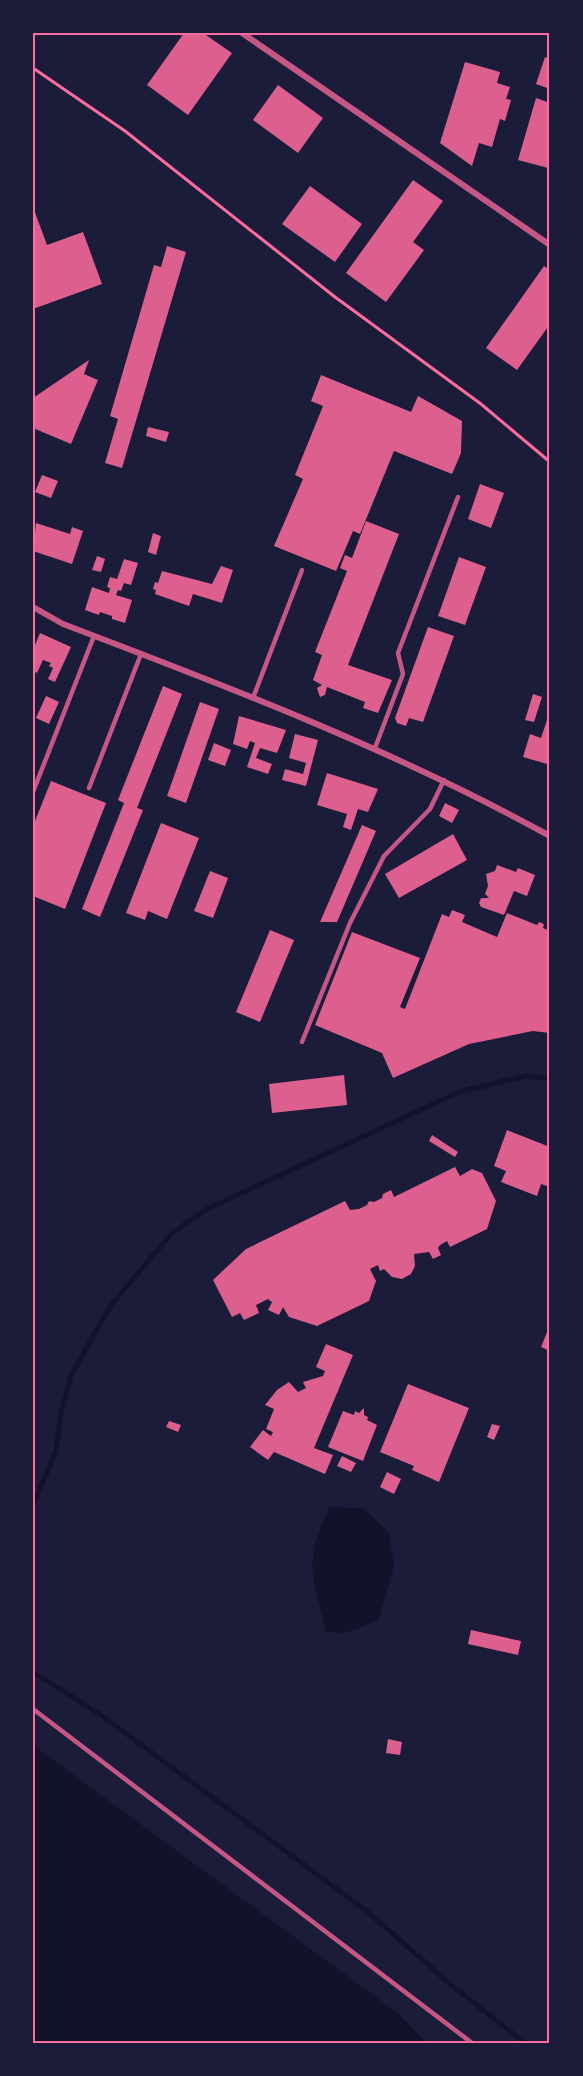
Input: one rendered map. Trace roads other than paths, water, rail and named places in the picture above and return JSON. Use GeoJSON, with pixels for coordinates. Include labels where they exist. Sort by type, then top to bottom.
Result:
{"type":"FeatureCollection","features":[{"type":"Feature","properties":{"kind":"street"},"geometry":{"type":"LineString","coordinates":[[242,33],[550,245]]}},
{"type":"Feature","properties":{"kind":"street"},"geometry":{"type":"LineString","coordinates":[[33,607],[63,624],[375,748],[444,780],[550,836]]}},
{"type":"Feature","properties":{"kind":"lane"},"geometry":{"type":"LineString","coordinates":[[375,748],[403,674],[398,653],[458,497]]}},
{"type":"Feature","properties":{"kind":"lane"},"geometry":{"type":"LineString","coordinates":[[253,698],[302,570]]}},
{"type":"Feature","properties":{"kind":"lane"},"geometry":{"type":"LineString","coordinates":[[33,792],[94,636]]}},
{"type":"Feature","properties":{"kind":"lane"},"geometry":{"type":"LineString","coordinates":[[90,788],[141,654]]}},
{"type":"Feature","properties":{"kind":"lane"},"geometry":{"type":"LineString","coordinates":[[302,1042],[350,923],[384,856],[430,809],[444,780]]}},
{"type":"Feature","properties":{"kind":"lane"},"geometry":{"type":"LineString","coordinates":[[33,1709],[472,2043]]}},
{"type":"Feature","properties":{"kind":"waterway"},"geometry":{"type":"LineString","coordinates":[[33,1505],[56,1451],[61,1413],[71,1375],[111,1305],[172,1233],[207,1209],[459,1092],[525,1076],[550,1079]]}},
{"type":"Feature","properties":{"kind":"waterway"},"geometry":{"type":"LineString","coordinates":[[33,1672],[98,1713],[368,1912],[449,1983],[525,2043]]}}]}
